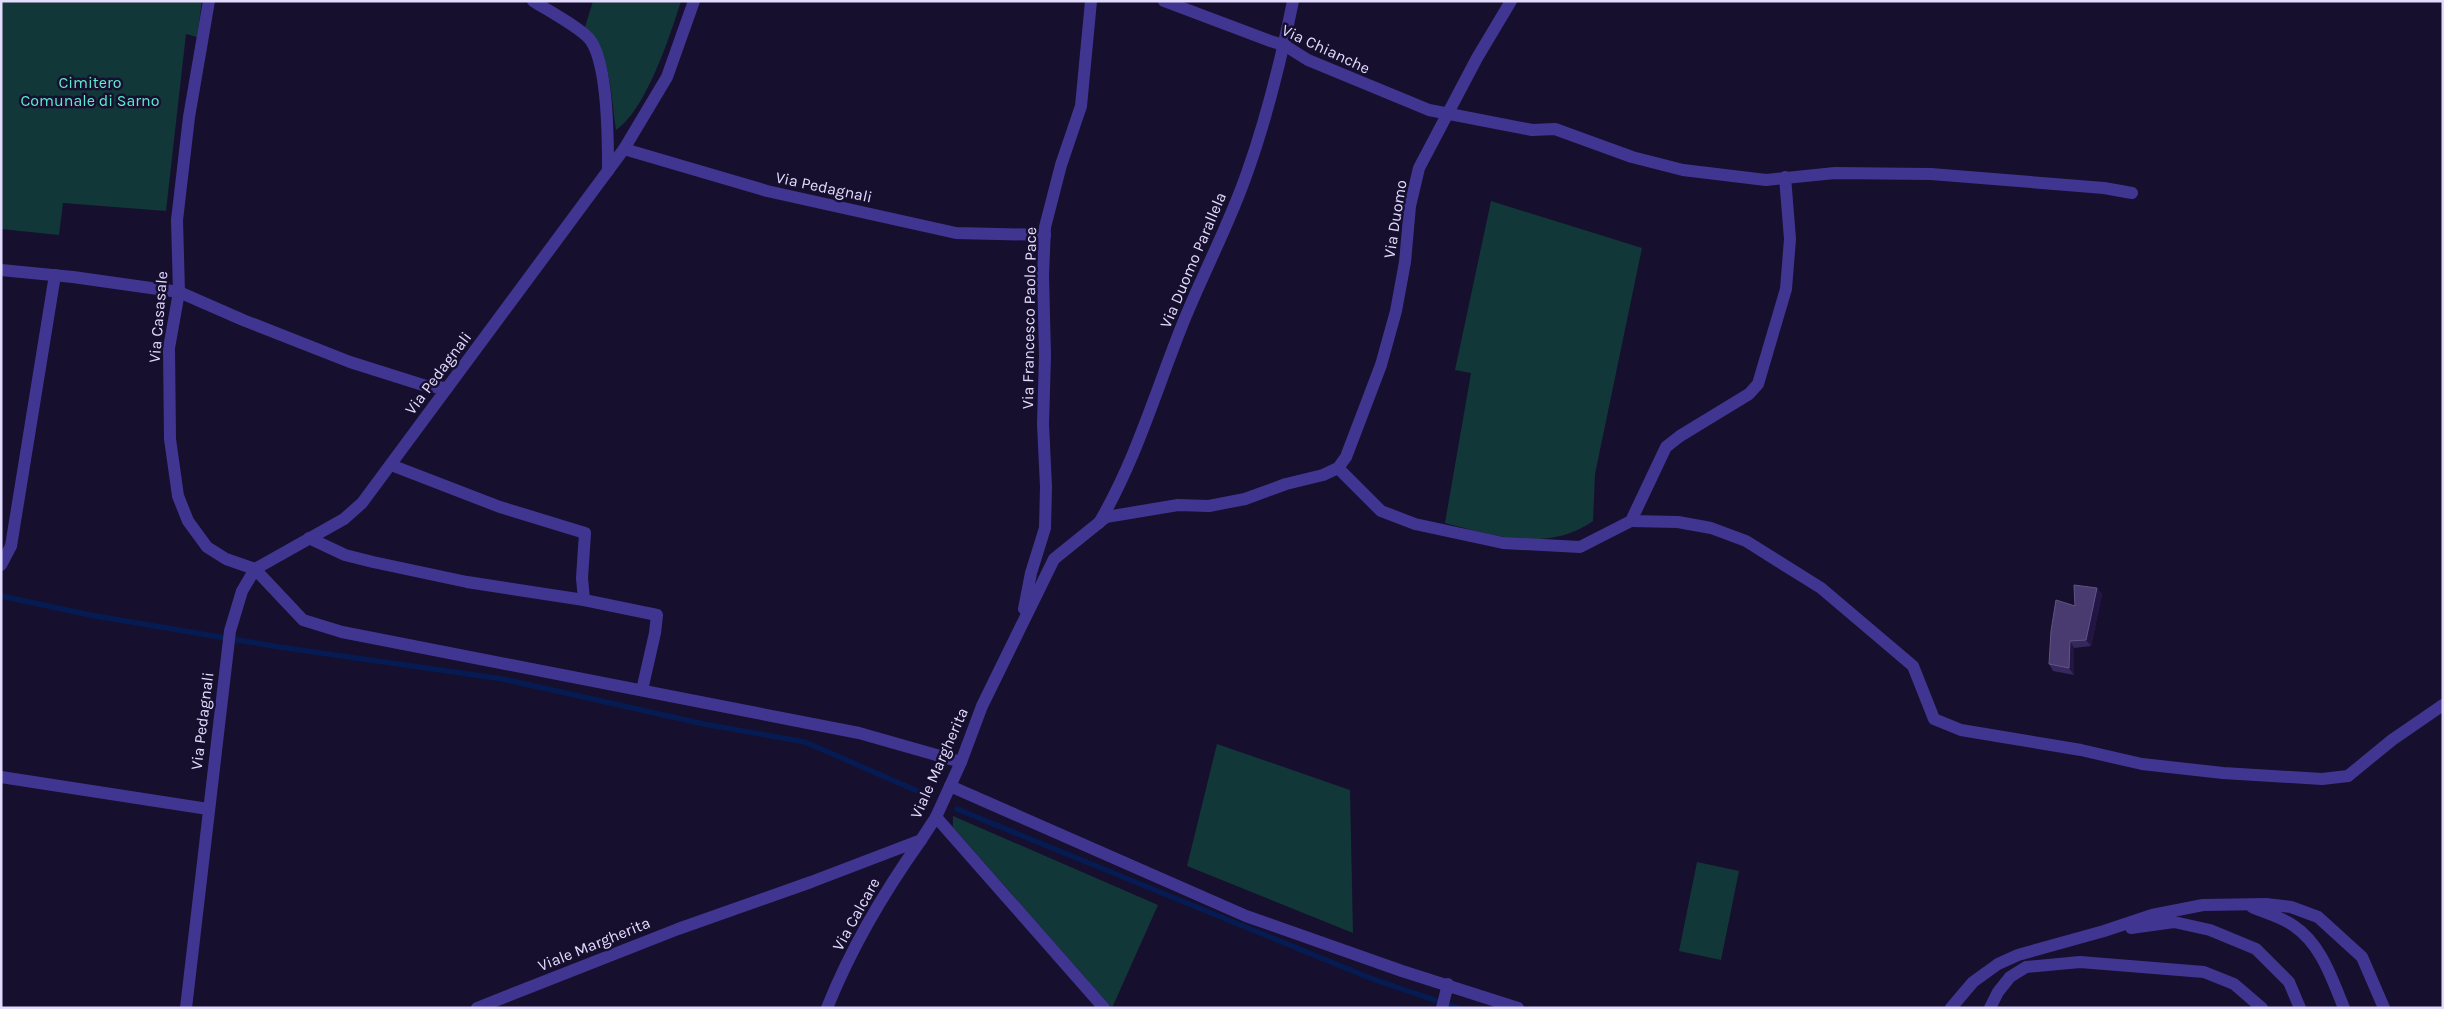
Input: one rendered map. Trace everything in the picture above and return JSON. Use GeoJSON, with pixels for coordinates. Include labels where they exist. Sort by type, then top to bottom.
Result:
{"type":"FeatureCollection","features":[{"type":"Feature","properties":{"kind":"street","name":"Via Casasale"},"geometry":{"type":"LineString","coordinates":[[209,1],[188,117],[177,220],[179,292],[169,348],[170,439],[178,496],[188,521],[207,547],[226,559],[255,569]]}},
{"type":"Feature","properties":{"kind":"street"},"geometry":{"type":"LineString","coordinates":[[533,1],[591,40],[599,64],[606,107],[608,171]]}},
{"type":"Feature","properties":{"kind":"street"},"geometry":{"type":"LineString","coordinates":[[624,149],[667,77],[694,1]]}},
{"type":"Feature","properties":{"kind":"street","name":"Via Francesco Paolo Pace"},"geometry":{"type":"LineString","coordinates":[[1016,637],[1045,528],[1043,274],[1045,235],[1061,165],[1081,106],[1091,1]]}},
{"type":"Feature","properties":{"kind":"street","name":"Via Chianche"},"geometry":{"type":"LineString","coordinates":[[1164,1],[1270,41],[1284,44],[1308,60],[1360,83],[1430,110],[1532,130],[1555,129],[1632,157],[1683,170],[1766,180],[1835,174],[1930,174],[2104,188],[2132,193]]}},
{"type":"Feature","properties":{"kind":"street","name":"Via Duomo Parallela"},"geometry":{"type":"LineString","coordinates":[[1099,523],[1142,430],[1183,323],[1246,175],[1276,83],[1294,1]]}},
{"type":"Feature","properties":{"kind":"street","name":"Via Duomo"},"geometry":{"type":"LineString","coordinates":[[1342,463],[1381,365],[1396,311],[1405,262],[1410,206],[1419,168],[1476,58],[1511,1]]}},
{"type":"Feature","properties":{"kind":"street","name":"Via Pedagnali"},"geometry":{"type":"LineString","coordinates":[[186,1008],[230,631],[242,591],[255,569],[344,519],[362,503],[624,149],[767,191],[956,233],[1045,235]]}},
{"type":"Feature","properties":{"kind":"street"},"geometry":{"type":"LineString","coordinates":[[1631,521],[1666,447],[1680,436],[1749,394],[1758,384],[1786,289],[1790,239],[1784,177]]}},
{"type":"Feature","properties":{"kind":"street"},"geometry":{"type":"LineString","coordinates":[[1,270],[55,275],[179,292],[243,320],[350,362],[426,386],[447,388]]}},
{"type":"Feature","properties":{"kind":"street"},"geometry":{"type":"LineString","coordinates":[[1,565],[10,546],[55,275]]}},
{"type":"Feature","properties":{"kind":"street"},"geometry":{"type":"LineString","coordinates":[[1342,463],[1381,511],[1415,524],[1503,543],[1580,547],[1631,521],[1678,522],[1711,528],[1746,542],[1813,583],[1863,622],[1913,666],[1934,719],[1961,730],[2082,750],[2142,764],[2223,773],[2322,779],[2348,776],[2392,740],[2443,705]]}},
{"type":"Feature","properties":{"kind":"street","name":"Viale Margherita"},"geometry":{"type":"LineString","coordinates":[[477,1008],[678,929],[811,882],[921,840],[936,817],[961,762],[982,706],[1054,559],[1106,517],[1178,505],[1209,506],[1245,499],[1286,484],[1323,475],[1342,463]]}},
{"type":"Feature","properties":{"kind":"street"},"geometry":{"type":"LineString","coordinates":[[390,465],[500,507],[585,533],[582,578],[584,600]]}},
{"type":"Feature","properties":{"kind":"street"},"geometry":{"type":"LineString","coordinates":[[309,538],[344,555],[373,562],[467,582],[584,600],[657,615],[656,633],[642,690]]}},
{"type":"Feature","properties":{"kind":"street"},"geometry":{"type":"LineString","coordinates":[[255,569],[303,620],[342,632],[859,733],[961,762]]}},
{"type":"Feature","properties":{"kind":"street"},"geometry":{"type":"LineString","coordinates":[[1,777],[208,810]]}},
{"type":"Feature","properties":{"kind":"street"},"geometry":{"type":"LineString","coordinates":[[950,786],[1246,916],[1402,971],[1446,989],[1518,1008]]}},
{"type":"Feature","properties":{"kind":"street"},"geometry":{"type":"LineString","coordinates":[[936,817],[1104,1008]]}},
{"type":"Feature","properties":{"kind":"street","name":"Via Calcare"},"geometry":{"type":"LineString","coordinates":[[827,1008],[839,979],[889,885],[921,840]]}},
{"type":"Feature","properties":{"kind":"street"},"geometry":{"type":"LineString","coordinates":[[2247,904],[2294,926],[2315,946],[2330,974],[2344,1008]]}},
{"type":"Feature","properties":{"kind":"street"},"geometry":{"type":"LineString","coordinates":[[1951,1008],[1980,977],[1998,964],[2020,955],[2104,931],[2152,914],[2204,905],[2247,904],[2291,907],[2318,917],[2362,957],[2384,1008]]}},
{"type":"Feature","properties":{"kind":"street"},"geometry":{"type":"LineString","coordinates":[[2104,931],[2174,922],[2210,930],[2256,949],[2289,982],[2300,1008]]}},
{"type":"Feature","properties":{"kind":"street"},"geometry":{"type":"LineString","coordinates":[[2020,955],[2026,967]]}},
{"type":"Feature","properties":{"kind":"street"},"geometry":{"type":"LineString","coordinates":[[1990,1008],[1998,992],[2010,977],[2026,967],[2080,962],[2204,972],[2234,984],[2262,1008]]}},
{"type":"Feature","properties":{"kind":"street"},"geometry":{"type":"LineString","coordinates":[[1442,1008],[1446,989]]}},
{"type":"Feature","properties":{"kind":"green space","name":"Cimitero Comunale di Sarno"},"geometry":{"type":"Polygon","coordinates":[[[1,1],[202,1],[197,37],[186,34],[166,211],[63,203],[59,235],[1,229],[1,1]]]}},
{"type":"Feature","properties":{"kind":"green space"},"geometry":{"type":"Polygon","coordinates":[[[593,1],[681,1],[664,52],[647,90],[627,120],[616,130],[611,89],[605,61],[594,36],[585,27],[593,1]]]}},
{"type":"Feature","properties":{"kind":"green space"},"geometry":{"type":"Polygon","coordinates":[[[1491,201],[1642,248],[1595,474],[1593,521],[1576,531],[1558,537],[1520,539],[1501,537],[1445,523],[1471,373],[1455,370],[1491,201]]]}},
{"type":"Feature","properties":{"kind":"green space"},"geometry":{"type":"Polygon","coordinates":[[[1217,744],[1350,790],[1353,933],[1187,866],[1217,744]]]}},
{"type":"Feature","properties":{"kind":"green space"},"geometry":{"type":"Polygon","coordinates":[[[953,816],[1158,905],[1112,1008],[953,827],[953,816]]]}},
{"type":"Feature","properties":{"kind":"green space"},"geometry":{"type":"Polygon","coordinates":[[[1697,862],[1739,871],[1721,960],[1679,951],[1697,862]]]}},
{"type":"Feature","properties":{"kind":"building"},"geometry":{"type":"Polygon","coordinates":[[[2074,585],[2097,588],[2086,640],[2070,641],[2069,668],[2049,664],[2051,631],[2056,600],[2075,606],[2074,585]]]}},
{"type":"Feature","properties":{"kind":"waterway"},"geometry":{"type":"LineString","coordinates":[[1,596],[90,615],[279,647],[503,679],[704,724],[805,742],[929,796]]}},
{"type":"Feature","properties":{"kind":"waterway"},"geometry":{"type":"LineString","coordinates":[[957,809],[1370,978],[1458,1008]]}}]}
